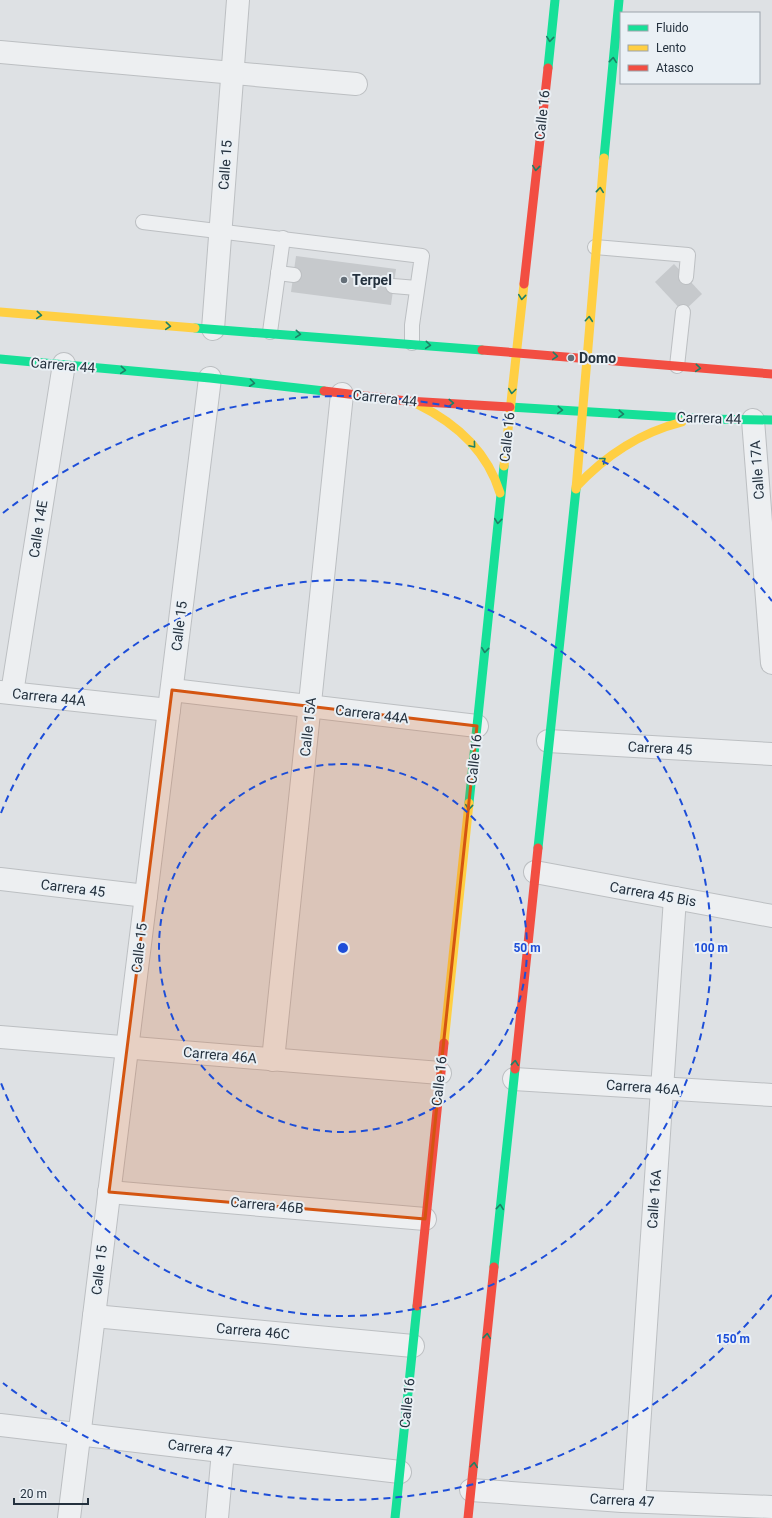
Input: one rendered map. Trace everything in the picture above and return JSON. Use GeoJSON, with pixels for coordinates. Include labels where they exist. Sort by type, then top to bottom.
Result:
{"type":"FeatureCollection","features":[{"type":"Feature","properties":{"kind":"street","name":"Calle 15"},"geometry":{"type":"LineString","coordinates":[[213,330],[238,0]]}},
{"type":"Feature","properties":{"kind":"street","name":"Calle 16"},"geometry":{"type":"LineString","coordinates":[[395,1518],[500,496],[555,0]]}},
{"type":"Feature","properties":{"kind":"street"},"geometry":{"type":"LineString","coordinates":[[468,1518],[548,741],[576,487],[585,358],[619,0]]}},
{"type":"Feature","properties":{"kind":"street"},"geometry":{"type":"LineString","coordinates":[[0,52],[356,84]]}},
{"type":"Feature","properties":{"kind":"street"},"geometry":{"type":"LineString","coordinates":[[0,312],[213,330],[270,332],[412,343],[772,374]]}},
{"type":"Feature","properties":{"kind":"street","name":"Carrera 44"},"geometry":{"type":"LineString","coordinates":[[0,359],[210,378],[407,401],[706,419],[762,420]]}},
{"type":"Feature","properties":{"kind":"street","name":"Calle 14E"},"geometry":{"type":"LineString","coordinates":[[6,693],[64,364]]}},
{"type":"Feature","properties":{"kind":"street","name":"Calle 15"},"geometry":{"type":"LineString","coordinates":[[69,1518],[210,378]]}},
{"type":"Feature","properties":{"kind":"street","name":"Calle 15A"},"geometry":{"type":"LineString","coordinates":[[273,1060],[311,707],[342,394]]}},
{"type":"Feature","properties":{"kind":"street"},"geometry":{"type":"LineString","coordinates":[[407,401],[439,415],[466,437],[488,465],[498,485],[500,496]]}},
{"type":"Feature","properties":{"kind":"street"},"geometry":{"type":"LineString","coordinates":[[576,487],[597,465],[634,439],[676,424],[706,419]]}},
{"type":"Feature","properties":{"kind":"street","name":"Calle 17A"},"geometry":{"type":"LineString","coordinates":[[762,420],[772,663]]}},
{"type":"Feature","properties":{"kind":"street","name":"Carrera 44A"},"geometry":{"type":"LineString","coordinates":[[6,693],[311,707],[477,726]]}},
{"type":"Feature","properties":{"kind":"street","name":"Carrera 45"},"geometry":{"type":"LineString","coordinates":[[548,741],[772,754]]}},
{"type":"Feature","properties":{"kind":"street","name":"Carrera 45 Bis"},"geometry":{"type":"LineString","coordinates":[[535,872],[772,916]]}},
{"type":"Feature","properties":{"kind":"street","name":"Carrera 45"},"geometry":{"type":"LineString","coordinates":[[0,879],[146,896]]}},
{"type":"Feature","properties":{"kind":"street","name":"Calle 16A"},"geometry":{"type":"LineString","coordinates":[[625,1507],[662,1088],[675,898]]}},
{"type":"Feature","properties":{"kind":"street","name":"Carrera 46A"},"geometry":{"type":"LineString","coordinates":[[0,1037],[440,1073]]}},
{"type":"Feature","properties":{"kind":"street","name":"Carrera 46A"},"geometry":{"type":"LineString","coordinates":[[514,1079],[772,1095]]}},
{"type":"Feature","properties":{"kind":"street","name":"Carrera 46B"},"geometry":{"type":"LineString","coordinates":[[109,1192],[425,1219]]}},
{"type":"Feature","properties":{"kind":"street","name":"Carrera 46C"},"geometry":{"type":"LineString","coordinates":[[94,1316],[413,1346]]}},
{"type":"Feature","properties":{"kind":"street","name":"Carrera 47"},"geometry":{"type":"LineString","coordinates":[[0,1425],[400,1472]]}},
{"type":"Feature","properties":{"kind":"street"},"geometry":{"type":"LineString","coordinates":[[217,1518],[223,1451]]}},
{"type":"Feature","properties":{"kind":"street","name":"Carrera 47"},"geometry":{"type":"LineString","coordinates":[[471,1490],[625,1507],[772,1507]]}},
{"type":"Feature","properties":{"kind":"lane"},"geometry":{"type":"LineString","coordinates":[[143,222],[422,256],[412,325],[412,343]]}},
{"type":"Feature","properties":{"kind":"lane"},"geometry":{"type":"LineString","coordinates":[[270,332],[283,238]]}},
{"type":"Feature","properties":{"kind":"lane"},"geometry":{"type":"LineString","coordinates":[[595,247],[688,255],[686,277]]}},
{"type":"Feature","properties":{"kind":"lane"},"geometry":{"type":"LineString","coordinates":[[278,273],[294,275]]}},
{"type":"Feature","properties":{"kind":"lane"},"geometry":{"type":"LineString","coordinates":[[394,286],[417,288]]}},
{"type":"Feature","properties":{"kind":"lane"},"geometry":{"type":"LineString","coordinates":[[678,366],[683,312]]}},
{"type":"Feature","properties":{"kind":"highlighted area"},"geometry":{"type":"Polygon","coordinates":[[[172,690],[477,726],[425,1219],[109,1192],[172,690]]]}},
{"type":"Feature","properties":{"kind":"building","name":"Terpel"},"geometry":{"type":"Polygon","coordinates":[[[296,256],[396,269],[391,305],[291,292],[296,256]]]}},
{"type":"Feature","properties":{"kind":"building"},"geometry":{"type":"Polygon","coordinates":[[[674,264],[702,294],[683,312],[655,282],[674,264]]]}},
{"type":"Feature","properties":{"kind":"traffic: fast"},"geometry":{"type":"LineString","coordinates":[[548,68],[555,0]]}},
{"type":"Feature","properties":{"kind":"traffic: fast"},"geometry":{"type":"LineString","coordinates":[[604,158],[619,0]]}},
{"type":"Feature","properties":{"kind":"traffic: fast"},"geometry":{"type":"LineString","coordinates":[[195,328],[482,350]]}},
{"type":"Feature","properties":{"kind":"traffic: fast"},"geometry":{"type":"LineString","coordinates":[[0,359],[210,378],[324,391]]}},
{"type":"Feature","properties":{"kind":"traffic: fast"},"geometry":{"type":"LineString","coordinates":[[510,407],[706,419],[772,420]]}},
{"type":"Feature","properties":{"kind":"traffic: fast"},"geometry":{"type":"LineString","coordinates":[[469,803],[504,466]]}},
{"type":"Feature","properties":{"kind":"traffic: fast"},"geometry":{"type":"LineString","coordinates":[[538,848],[576,489]]}},
{"type":"Feature","properties":{"kind":"traffic: fast"},"geometry":{"type":"LineString","coordinates":[[494,1267],[515,1069]]}},
{"type":"Feature","properties":{"kind":"traffic: fast"},"geometry":{"type":"LineString","coordinates":[[395,1518],[417,1306]]}},
{"type":"Feature","properties":{"kind":"traffic: slow"},"geometry":{"type":"LineString","coordinates":[[576,489],[604,158]]}},
{"type":"Feature","properties":{"kind":"traffic: slow"},"geometry":{"type":"LineString","coordinates":[[504,466],[524,284]]}},
{"type":"Feature","properties":{"kind":"traffic: slow"},"geometry":{"type":"LineString","coordinates":[[0,312],[195,328]]}},
{"type":"Feature","properties":{"kind":"traffic: slow"},"geometry":{"type":"LineString","coordinates":[[417,404],[445,420],[468,440],[487,464],[500,493]]}},
{"type":"Feature","properties":{"kind":"traffic: slow"},"geometry":{"type":"LineString","coordinates":[[576,487],[587,475],[611,455],[637,439],[652,432],[682,422]]}},
{"type":"Feature","properties":{"kind":"traffic: slow"},"geometry":{"type":"LineString","coordinates":[[444,1043],[469,803]]}},
{"type":"Feature","properties":{"kind":"traffic: jam"},"geometry":{"type":"LineString","coordinates":[[524,284],[548,68]]}},
{"type":"Feature","properties":{"kind":"traffic: jam"},"geometry":{"type":"LineString","coordinates":[[482,350],[772,374]]}},
{"type":"Feature","properties":{"kind":"traffic: jam"},"geometry":{"type":"LineString","coordinates":[[324,391],[407,401],[510,407]]}},
{"type":"Feature","properties":{"kind":"traffic: jam"},"geometry":{"type":"LineString","coordinates":[[515,1069],[538,848]]}},
{"type":"Feature","properties":{"kind":"traffic: jam"},"geometry":{"type":"LineString","coordinates":[[417,1306],[444,1043]]}},
{"type":"Feature","properties":{"kind":"traffic: jam"},"geometry":{"type":"LineString","coordinates":[[468,1518],[494,1267]]}},
{"type":"Feature","properties":{"kind":"place","name":"Terpel"},"geometry":{"type":"Point","coordinates":[344,280]}},
{"type":"Feature","properties":{"kind":"place","name":"Domo"},"geometry":{"type":"Point","coordinates":[571,358]}}]}
